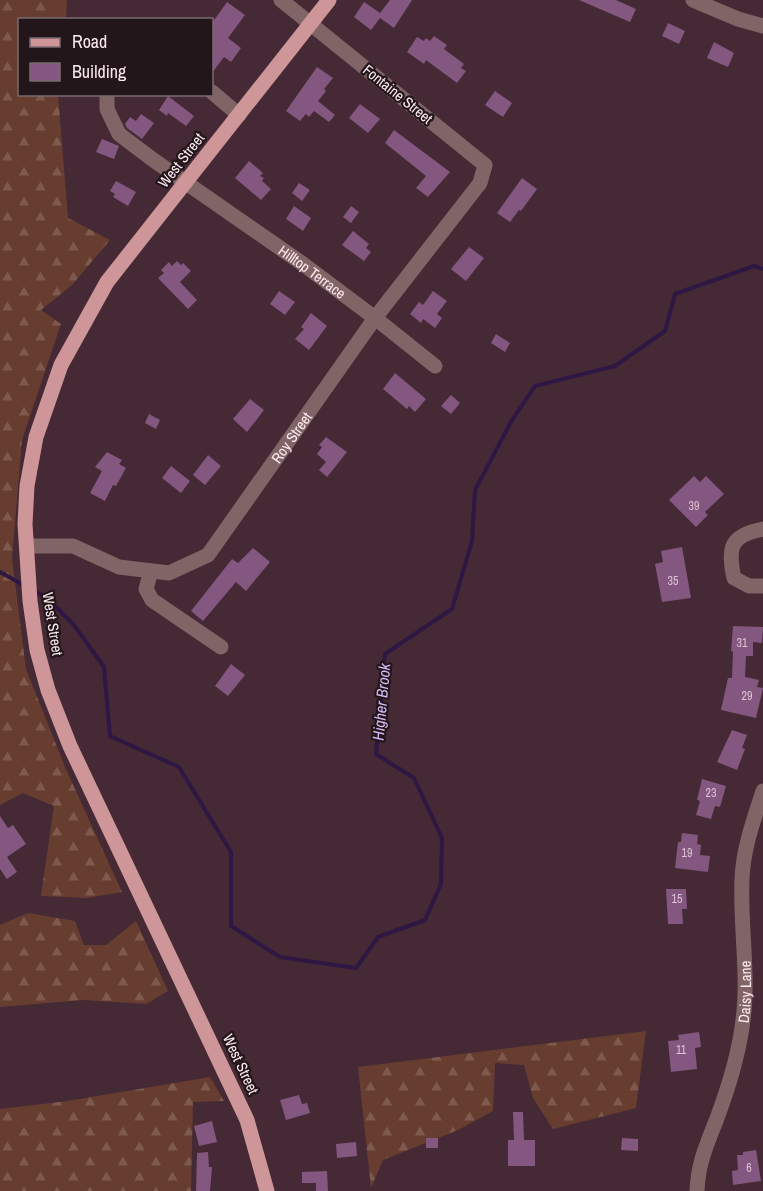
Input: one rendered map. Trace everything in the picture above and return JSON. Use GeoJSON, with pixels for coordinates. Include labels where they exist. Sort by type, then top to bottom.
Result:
{"type":"FeatureCollection","features":[{"type":"Feature","properties":{"kind":"main road","name":"West Street"},"geometry":{"type":"LineString","coordinates":[[267,1191],[247,1120],[70,746],[48,690],[37,650],[30,601],[27,486],[34,446],[61,365],[107,282],[329,0]]}},
{"type":"Feature","properties":{"kind":"street","name":"Fontaine Street"},"geometry":{"type":"LineString","coordinates":[[281,0],[485,165]]}},
{"type":"Feature","properties":{"kind":"street"},"geometry":{"type":"LineString","coordinates":[[693,0],[710,3],[738,19],[763,26]]}},
{"type":"Feature","properties":{"kind":"street"},"geometry":{"type":"LineString","coordinates":[[213,93],[239,115]]}},
{"type":"Feature","properties":{"kind":"street","name":"Hilltop Terrace"},"geometry":{"type":"LineString","coordinates":[[107,96],[107,109],[119,134],[303,264],[435,366]]}},
{"type":"Feature","properties":{"kind":"street","name":"Roy Street"},"geometry":{"type":"LineString","coordinates":[[27,546],[72,546],[119,567],[169,573],[208,555],[375,318],[480,183],[485,165]]}},
{"type":"Feature","properties":{"kind":"street"},"geometry":{"type":"LineString","coordinates":[[763,529],[746,532],[732,544],[730,560],[734,578],[749,586],[763,586]]}},
{"type":"Feature","properties":{"kind":"street"},"geometry":{"type":"LineString","coordinates":[[151,571],[146,589],[152,600],[221,647]]}},
{"type":"Feature","properties":{"kind":"street","name":"Daisy Lane"},"geometry":{"type":"LineString","coordinates":[[697,1191],[703,1150],[716,1121],[734,1067],[743,1020],[746,962],[742,879],[751,828],[763,791]]}},
{"type":"Feature","properties":{"kind":"green space"},"geometry":{"type":"Polygon","coordinates":[[[0,0],[67,0],[66,18],[18,18],[18,96],[58,96],[68,218],[110,240],[72,285],[41,310],[61,324],[22,440],[12,559],[26,669],[65,767],[122,892],[87,898],[41,896],[54,806],[23,793],[0,805],[0,0]]]}},
{"type":"Feature","properties":{"kind":"green space"},"geometry":{"type":"Polygon","coordinates":[[[28,913],[75,921],[84,945],[106,945],[136,921],[168,991],[146,1004],[83,1000],[0,1007],[0,925],[28,913]]]}},
{"type":"Feature","properties":{"kind":"green space"},"geometry":{"type":"Polygon","coordinates":[[[646,1031],[636,1108],[553,1129],[533,1098],[524,1065],[495,1063],[493,1111],[458,1130],[383,1160],[371,1188],[358,1067],[646,1031]]]}},
{"type":"Feature","properties":{"kind":"green space"},"geometry":{"type":"Polygon","coordinates":[[[210,1077],[224,1101],[193,1102],[191,1191],[0,1191],[0,1109],[68,1101],[210,1077]]]}},
{"type":"Feature","properties":{"kind":"building"},"geometry":{"type":"Polygon","coordinates":[[[390,0],[412,0],[394,28],[380,18],[371,30],[354,17],[364,2],[380,13],[390,0]]]}},
{"type":"Feature","properties":{"kind":"building"},"geometry":{"type":"Polygon","coordinates":[[[579,0],[616,0],[636,9],[630,22],[579,0]]]}},
{"type":"Feature","properties":{"kind":"building"},"geometry":{"type":"Polygon","coordinates":[[[227,2],[245,15],[228,38],[241,48],[231,62],[224,57],[213,72],[213,22],[227,2]]]}},
{"type":"Feature","properties":{"kind":"building"},"geometry":{"type":"Polygon","coordinates":[[[668,23],[685,31],[679,44],[662,36],[668,23]]]}},
{"type":"Feature","properties":{"kind":"building"},"geometry":{"type":"Polygon","coordinates":[[[434,36],[447,45],[444,49],[464,64],[461,68],[466,71],[457,83],[426,60],[424,64],[407,52],[417,37],[430,41],[434,36]]]}},
{"type":"Feature","properties":{"kind":"building"},"geometry":{"type":"Polygon","coordinates":[[[714,42],[734,53],[728,67],[707,58],[714,42]]]}},
{"type":"Feature","properties":{"kind":"building"},"geometry":{"type":"Polygon","coordinates":[[[317,67],[333,78],[318,101],[335,115],[329,122],[314,111],[309,117],[306,114],[300,121],[286,111],[317,67]]]}},
{"type":"Feature","properties":{"kind":"building"},"geometry":{"type":"Polygon","coordinates":[[[495,91],[512,103],[503,117],[485,105],[495,91]]]}},
{"type":"Feature","properties":{"kind":"building"},"geometry":{"type":"Polygon","coordinates":[[[168,96],[194,116],[186,126],[168,113],[167,116],[159,110],[168,96]]]}},
{"type":"Feature","properties":{"kind":"building"},"geometry":{"type":"Polygon","coordinates":[[[360,104],[380,119],[368,133],[349,118],[360,104]]]}},
{"type":"Feature","properties":{"kind":"building"},"geometry":{"type":"Polygon","coordinates":[[[141,114],[154,123],[142,139],[125,124],[130,117],[136,121],[141,114]]]}},
{"type":"Feature","properties":{"kind":"building"},"geometry":{"type":"Polygon","coordinates":[[[394,130],[450,172],[428,197],[416,188],[426,176],[385,143],[394,130]]]}},
{"type":"Feature","properties":{"kind":"building"},"geometry":{"type":"Polygon","coordinates":[[[102,139],[119,146],[114,159],[96,152],[102,139]]]}},
{"type":"Feature","properties":{"kind":"building"},"geometry":{"type":"Polygon","coordinates":[[[249,161],[263,173],[260,176],[264,178],[262,181],[271,189],[261,200],[235,178],[249,161]]]}},
{"type":"Feature","properties":{"kind":"building"},"geometry":{"type":"Polygon","coordinates":[[[522,178],[537,189],[510,222],[497,213],[522,178]]]}},
{"type":"Feature","properties":{"kind":"building"},"geometry":{"type":"Polygon","coordinates":[[[116,181],[136,192],[128,206],[113,197],[115,194],[110,191],[116,181]]]}},
{"type":"Feature","properties":{"kind":"building"},"geometry":{"type":"Polygon","coordinates":[[[299,183],[310,190],[302,201],[292,193],[299,183]]]}},
{"type":"Feature","properties":{"kind":"building"},"geometry":{"type":"Polygon","coordinates":[[[294,206],[311,218],[303,231],[286,219],[294,206]]]}},
{"type":"Feature","properties":{"kind":"building"},"geometry":{"type":"Polygon","coordinates":[[[351,206],[359,212],[351,223],[343,217],[351,206]]]}},
{"type":"Feature","properties":{"kind":"building"},"geometry":{"type":"Polygon","coordinates":[[[353,231],[369,244],[366,248],[371,252],[364,261],[342,245],[353,231]]]}},
{"type":"Feature","properties":{"kind":"building"},"geometry":{"type":"Polygon","coordinates":[[[469,247],[484,258],[466,281],[451,269],[469,247]]]}},
{"type":"Feature","properties":{"kind":"building"},"geometry":{"type":"Polygon","coordinates":[[[177,261],[181,265],[183,263],[191,271],[180,282],[197,300],[188,309],[158,278],[164,273],[161,270],[169,262],[172,266],[177,261]]]}},
{"type":"Feature","properties":{"kind":"building"},"geometry":{"type":"Polygon","coordinates":[[[279,291],[295,302],[285,315],[270,304],[279,291]]]}},
{"type":"Feature","properties":{"kind":"building"},"geometry":{"type":"Polygon","coordinates":[[[433,291],[447,301],[437,314],[442,318],[435,328],[423,319],[421,323],[410,314],[419,302],[423,305],[433,291]]]}},
{"type":"Feature","properties":{"kind":"building"},"geometry":{"type":"Polygon","coordinates":[[[311,313],[327,326],[309,350],[295,339],[304,329],[301,327],[311,313]]]}},
{"type":"Feature","properties":{"kind":"building"},"geometry":{"type":"Polygon","coordinates":[[[496,334],[510,343],[505,352],[491,343],[496,334]]]}},
{"type":"Feature","properties":{"kind":"building"},"geometry":{"type":"Polygon","coordinates":[[[395,373],[426,399],[415,412],[409,406],[407,409],[383,389],[395,373]]]}},
{"type":"Feature","properties":{"kind":"building"},"geometry":{"type":"Polygon","coordinates":[[[451,395],[460,403],[451,414],[441,406],[451,395]]]}},
{"type":"Feature","properties":{"kind":"building"},"geometry":{"type":"Polygon","coordinates":[[[250,399],[264,410],[247,432],[233,419],[250,399]]]}},
{"type":"Feature","properties":{"kind":"building"},"geometry":{"type":"Polygon","coordinates":[[[149,414],[160,420],[156,429],[145,423],[149,414]]]}},
{"type":"Feature","properties":{"kind":"building"},"geometry":{"type":"Polygon","coordinates":[[[326,437],[347,452],[327,477],[319,470],[326,462],[317,454],[322,447],[319,445],[326,437]]]}},
{"type":"Feature","properties":{"kind":"building"},"geometry":{"type":"Polygon","coordinates":[[[107,452],[122,460],[119,464],[126,468],[116,486],[113,485],[105,501],[90,493],[102,471],[95,467],[107,452]]]}},
{"type":"Feature","properties":{"kind":"building"},"geometry":{"type":"Polygon","coordinates":[[[208,455],[221,466],[205,485],[193,475],[208,455]]]}},
{"type":"Feature","properties":{"kind":"building"},"geometry":{"type":"Polygon","coordinates":[[[171,466],[190,481],[181,493],[162,478],[171,466]]]}},
{"type":"Feature","properties":{"kind":"building"},"geometry":{"type":"Polygon","coordinates":[[[694,476],[700,482],[706,476],[724,494],[705,512],[708,515],[696,527],[669,500],[694,476]]]}},
{"type":"Feature","properties":{"kind":"building"},"geometry":{"type":"Polygon","coordinates":[[[682,547],[691,598],[662,602],[655,564],[663,562],[661,551],[682,547]]]}},
{"type":"Feature","properties":{"kind":"building"},"geometry":{"type":"Polygon","coordinates":[[[253,548],[270,562],[246,591],[236,582],[203,621],[191,611],[232,559],[238,563],[253,548]]]}},
{"type":"Feature","properties":{"kind":"building"},"geometry":{"type":"Polygon","coordinates":[[[733,626],[763,627],[762,643],[753,642],[753,656],[746,656],[745,677],[759,680],[757,687],[763,688],[756,718],[721,710],[728,678],[732,678],[733,626]]]}},
{"type":"Feature","properties":{"kind":"building"},"geometry":{"type":"Polygon","coordinates":[[[231,664],[245,675],[228,696],[215,686],[231,664]]]}},
{"type":"Feature","properties":{"kind":"building"},"geometry":{"type":"Polygon","coordinates":[[[732,730],[747,735],[742,748],[745,749],[737,770],[717,762],[732,730]]]}},
{"type":"Feature","properties":{"kind":"building"},"geometry":{"type":"Polygon","coordinates":[[[702,779],[726,786],[720,807],[715,806],[711,819],[696,815],[702,779]]]}},
{"type":"Feature","properties":{"kind":"building"},"geometry":{"type":"Polygon","coordinates":[[[0,816],[8,828],[13,825],[26,844],[7,857],[17,872],[7,879],[0,869],[0,816]]]}},
{"type":"Feature","properties":{"kind":"building"},"geometry":{"type":"Polygon","coordinates":[[[682,833],[698,835],[697,844],[701,845],[700,855],[710,856],[708,872],[675,868],[678,842],[681,842],[682,833]]]}},
{"type":"Feature","properties":{"kind":"building"},"geometry":{"type":"Polygon","coordinates":[[[666,889],[686,889],[687,909],[682,909],[683,924],[668,924],[666,889]]]}},
{"type":"Feature","properties":{"kind":"building"},"geometry":{"type":"Polygon","coordinates":[[[699,1032],[701,1047],[695,1048],[697,1069],[671,1072],[668,1041],[679,1040],[678,1035],[699,1032]]]}},
{"type":"Feature","properties":{"kind":"building"},"geometry":{"type":"Polygon","coordinates":[[[299,1095],[302,1104],[307,1103],[310,1113],[286,1120],[280,1100],[299,1095]]]}},
{"type":"Feature","properties":{"kind":"building"},"geometry":{"type":"Polygon","coordinates":[[[513,1112],[523,1112],[524,1140],[535,1140],[535,1166],[508,1166],[508,1140],[514,1140],[513,1112]]]}},
{"type":"Feature","properties":{"kind":"building"},"geometry":{"type":"Polygon","coordinates":[[[212,1121],[217,1142],[199,1146],[194,1126],[212,1121]]]}},
{"type":"Feature","properties":{"kind":"building"},"geometry":{"type":"Polygon","coordinates":[[[426,1138],[438,1138],[438,1148],[426,1148],[426,1138]]]}},
{"type":"Feature","properties":{"kind":"building"},"geometry":{"type":"Polygon","coordinates":[[[622,1138],[638,1139],[638,1151],[621,1150],[622,1138]]]}},
{"type":"Feature","properties":{"kind":"building"},"geometry":{"type":"Polygon","coordinates":[[[356,1142],[357,1156],[337,1158],[336,1144],[356,1142]]]}},
{"type":"Feature","properties":{"kind":"building"},"geometry":{"type":"Polygon","coordinates":[[[756,1150],[761,1181],[733,1185],[732,1171],[738,1170],[737,1155],[756,1150]]]}},
{"type":"Feature","properties":{"kind":"building"},"geometry":{"type":"Polygon","coordinates":[[[208,1152],[209,1167],[212,1167],[210,1191],[196,1191],[197,1153],[208,1152]]]}},
{"type":"Feature","properties":{"kind":"building"},"geometry":{"type":"Polygon","coordinates":[[[327,1171],[328,1191],[316,1191],[316,1183],[302,1183],[302,1172],[327,1171]]]}},
{"type":"Feature","properties":{"kind":"waterway","name":"Higher Brook"},"geometry":{"type":"LineString","coordinates":[[34,591],[46,597],[74,625],[104,667],[110,736],[179,767],[231,852],[231,926],[280,957],[356,968],[378,937],[425,920],[441,884],[442,838],[414,778],[376,754],[385,654],[452,609],[472,541],[475,490],[512,420],[535,386],[615,366],[665,331],[675,294],[754,266],[763,269]]}},
{"type":"Feature","properties":{"kind":"waterway","name":"Higher Brook"},"geometry":{"type":"LineString","coordinates":[[0,572],[25,586]]}}]}
